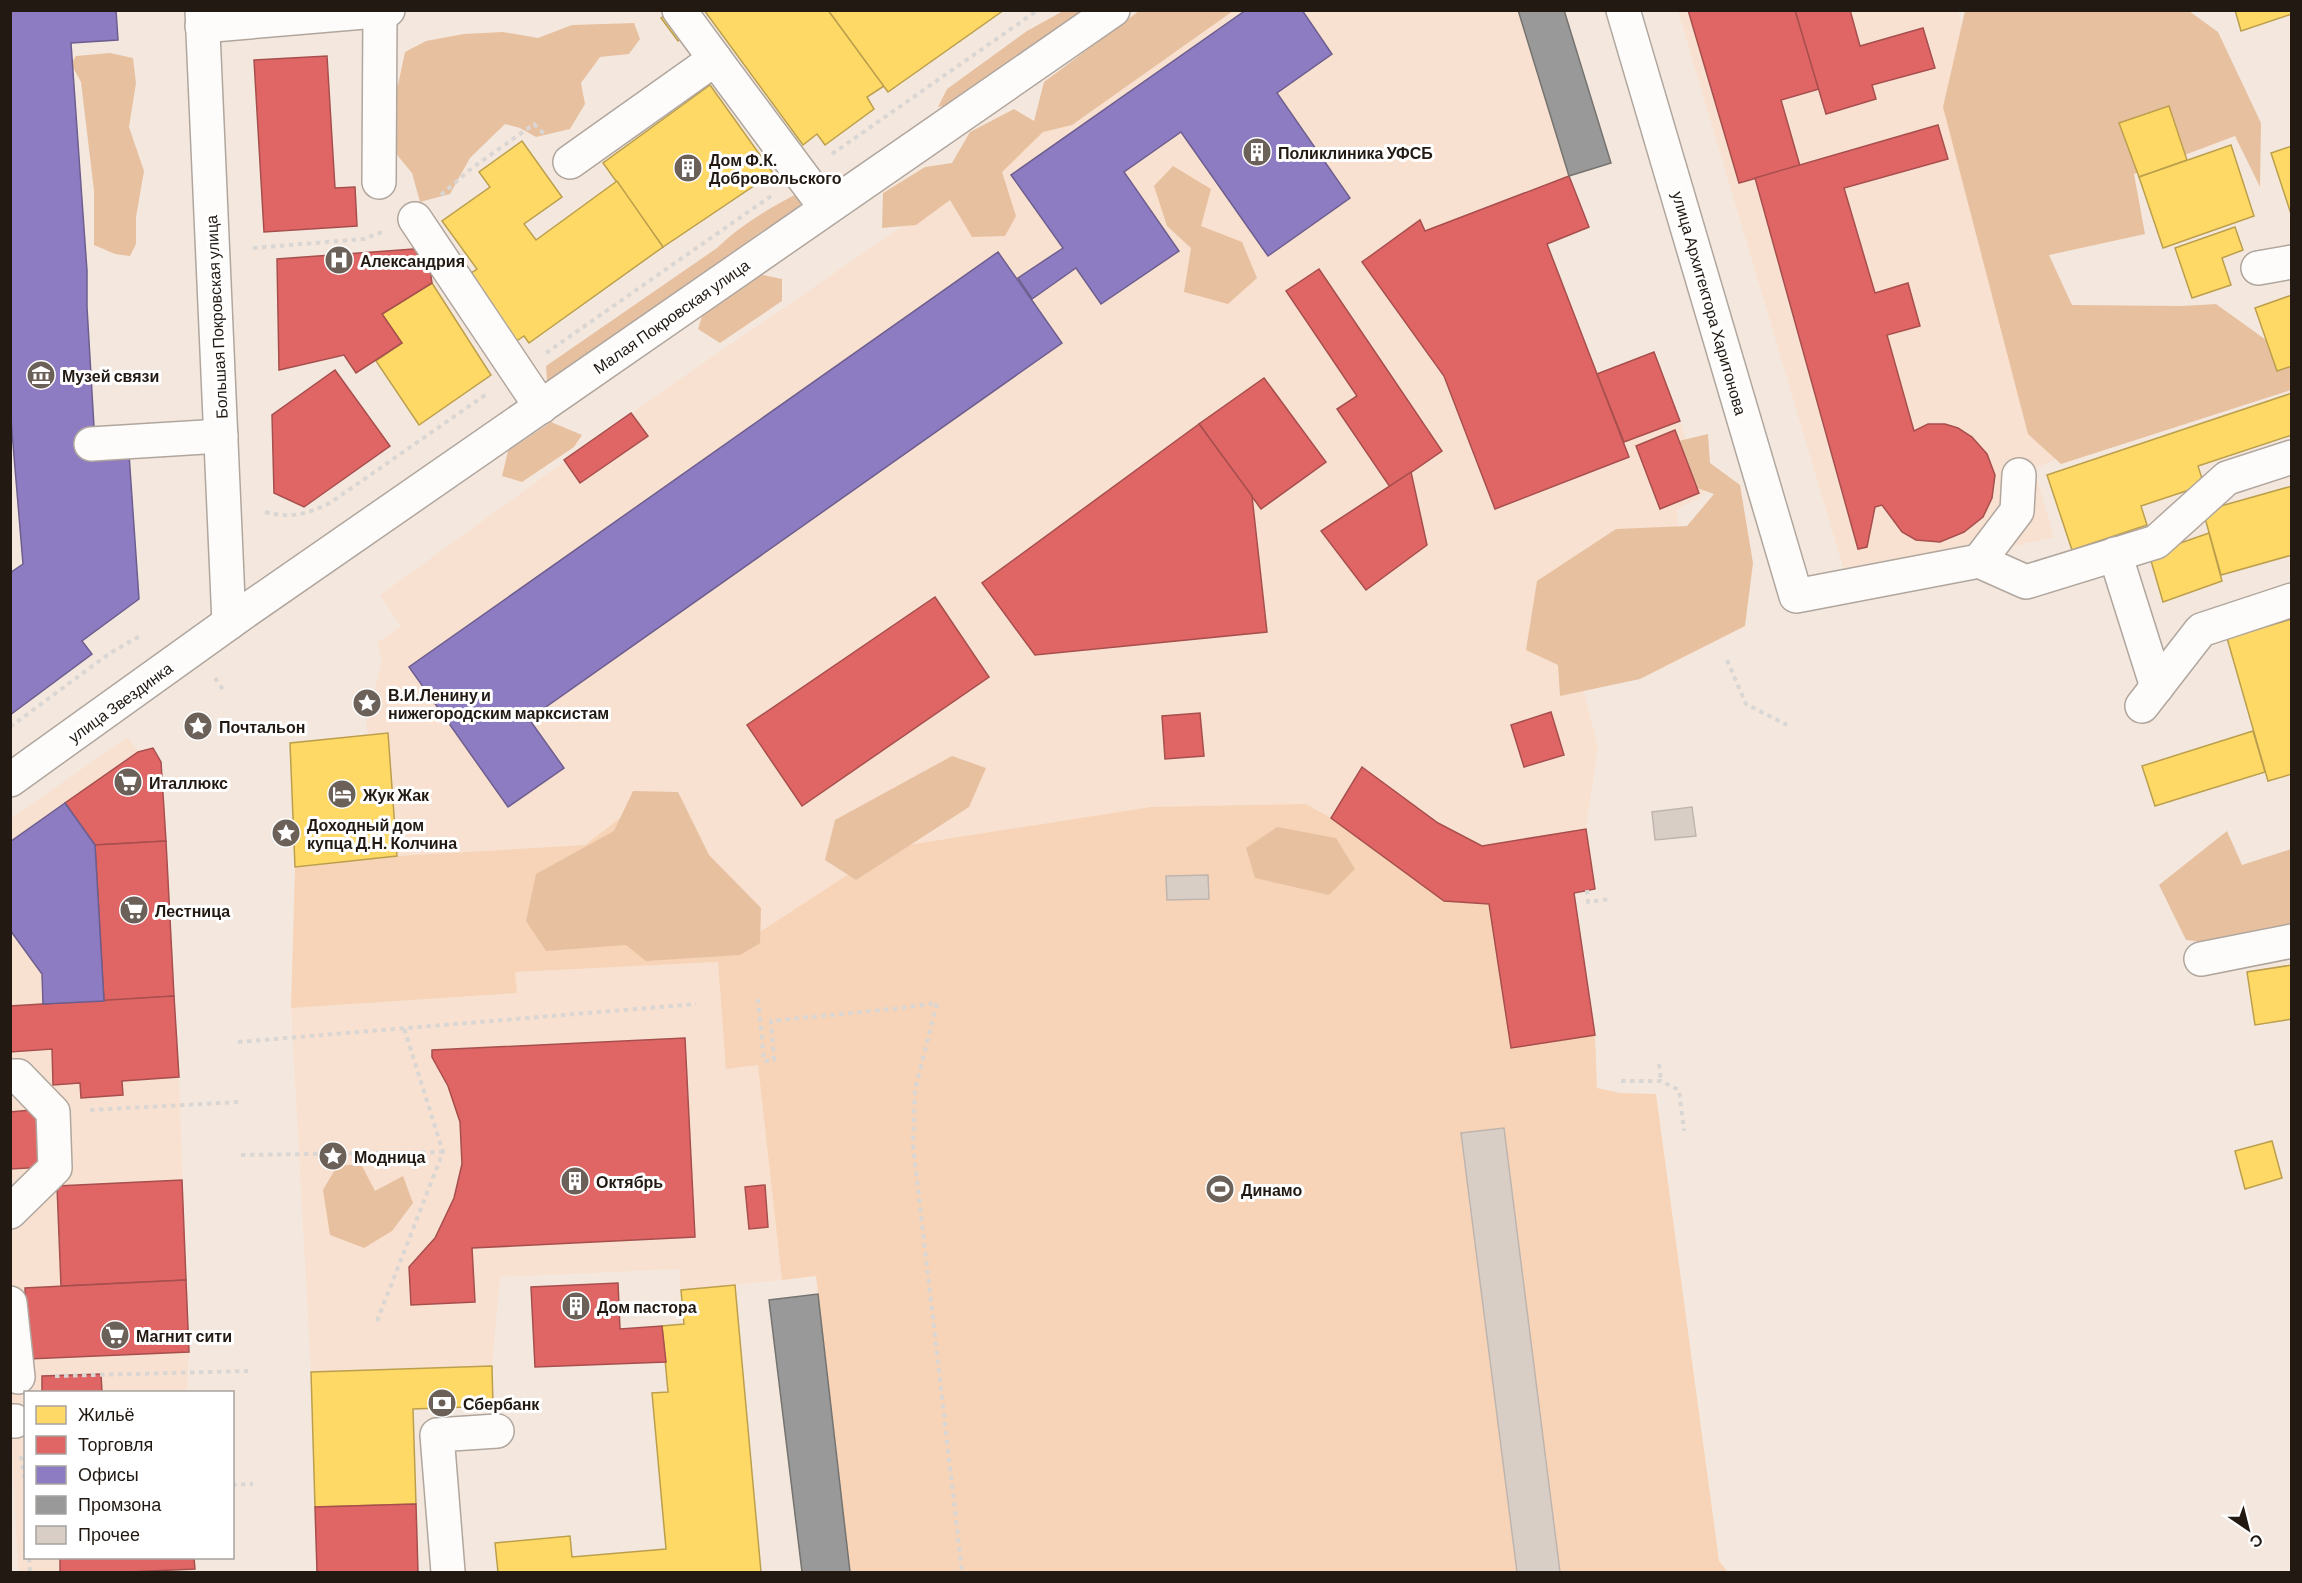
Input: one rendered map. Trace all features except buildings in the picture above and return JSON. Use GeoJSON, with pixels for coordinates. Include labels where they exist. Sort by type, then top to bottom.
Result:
{"type":"FeatureCollection","features":[{"type":"Feature","properties":{"kind":"street"},"geometry":{"type":"LineString","coordinates":[[679,10],[826,208]]}},
{"type":"Feature","properties":{"kind":"street","name":"Малая Покровская улица"},"geometry":{"type":"LineString","coordinates":[[229,623],[1113,10]]}},
{"type":"Feature","properties":{"kind":"street","name":"улица Архитектора Харитонова"},"geometry":{"type":"LineString","coordinates":[[1623,10],[1796,596],[1979,561]]}},
{"type":"Feature","properties":{"kind":"street"},"geometry":{"type":"LineString","coordinates":[[202,18],[384,11],[380,182]]}},
{"type":"Feature","properties":{"kind":"street","name":"Большая Покровская улица"},"geometry":{"type":"LineString","coordinates":[[202,18],[229,623]]}},
{"type":"Feature","properties":{"kind":"street"},"geometry":{"type":"LineString","coordinates":[[570,162],[716,59]]}},
{"type":"Feature","properties":{"kind":"street"},"geometry":{"type":"LineString","coordinates":[[415,219],[541,407]]}},
{"type":"Feature","properties":{"kind":"street"},"geometry":{"type":"LineString","coordinates":[[2258,268],[2292,261]]}},
{"type":"Feature","properties":{"kind":"street"},"geometry":{"type":"LineString","coordinates":[[91,444],[221,436]]}},
{"type":"Feature","properties":{"kind":"street"},"geometry":{"type":"LineString","coordinates":[[2019,475],[2018,511],[1979,561],[2026,582],[2156,542],[2227,478],[2292,457]]}},
{"type":"Feature","properties":{"kind":"street"},"geometry":{"type":"LineString","coordinates":[[2115,554],[2150,696],[2201,630],[2292,600]]}},
{"type":"Feature","properties":{"kind":"street","name":"улица Звездинка"},"geometry":{"type":"LineString","coordinates":[[10,780],[229,623]]}},
{"type":"Feature","properties":{"kind":"street"},"geometry":{"type":"LineString","coordinates":[[2200,959],[2292,941]]}},
{"type":"Feature","properties":{"kind":"street"},"geometry":{"type":"LineString","coordinates":[[10,1076],[18,1076],[53,1112],[55,1167],[10,1212]]}},
{"type":"Feature","properties":{"kind":"street"},"geometry":{"type":"LineString","coordinates":[[10,1303],[18,1377]]}},
{"type":"Feature","properties":{"kind":"street"},"geometry":{"type":"LineString","coordinates":[[448,1572],[437,1435],[497,1431]]}},
{"type":"Feature","properties":{"kind":"path"},"geometry":{"type":"LineString","coordinates":[[265,512],[284,517],[307,514],[330,503],[1038,10]]}},
{"type":"Feature","properties":{"kind":"path"},"geometry":{"type":"LineString","coordinates":[[253,248],[364,239],[415,219],[472,168],[534,124],[570,162]]}},
{"type":"Feature","properties":{"kind":"path"},"geometry":{"type":"LineString","coordinates":[[10,727],[110,653],[140,636]]}},
{"type":"Feature","properties":{"kind":"path"},"geometry":{"type":"LineString","coordinates":[[1726,660],[1746,704],[1786,725]]}},
{"type":"Feature","properties":{"kind":"path"},"geometry":{"type":"LineString","coordinates":[[213,675],[224,691]]}},
{"type":"Feature","properties":{"kind":"path"},"geometry":{"type":"LineString","coordinates":[[1587,891],[1588,902],[1609,899]]}},
{"type":"Feature","properties":{"kind":"path"},"geometry":{"type":"LineString","coordinates":[[758,999],[764,1061],[774,1060],[771,1021],[937,1003],[915,1089],[913,1145],[962,1572]]}},
{"type":"Feature","properties":{"kind":"path"},"geometry":{"type":"LineString","coordinates":[[238,1042],[696,1004]]}},
{"type":"Feature","properties":{"kind":"path"},"geometry":{"type":"LineString","coordinates":[[377,1321],[443,1152],[404,1028]]}},
{"type":"Feature","properties":{"kind":"path"},"geometry":{"type":"LineString","coordinates":[[1659,1064],[1661,1081]]}},
{"type":"Feature","properties":{"kind":"path"},"geometry":{"type":"LineString","coordinates":[[1621,1081],[1661,1081],[1679,1090],[1684,1131]]}},
{"type":"Feature","properties":{"kind":"path"},"geometry":{"type":"LineString","coordinates":[[53,1112],[240,1102]]}},
{"type":"Feature","properties":{"kind":"path"},"geometry":{"type":"LineString","coordinates":[[241,1155],[443,1152]]}},
{"type":"Feature","properties":{"kind":"path"},"geometry":{"type":"LineString","coordinates":[[18,1377],[248,1371]]}},
{"type":"Feature","properties":{"kind":"path"},"geometry":{"type":"LineString","coordinates":[[234,1485],[253,1484]]}},
{"type":"Feature","properties":{"kind":"shaded area"},"geometry":{"type":"Polygon","coordinates":[[[1063,11],[1095,11],[961,103],[938,107],[947,89],[1027,31],[1063,11]]]}},
{"type":"Feature","properties":{"kind":"shaded area"},"geometry":{"type":"Polygon","coordinates":[[[1139,11],[1233,11],[1072,125],[1043,132],[1002,172],[1016,216],[1005,236],[972,237],[950,200],[916,225],[882,228],[883,193],[925,167],[952,163],[970,132],[1014,109],[1034,121],[1044,82],[1139,11]]]}},
{"type":"Feature","properties":{"kind":"shaded area"},"geometry":{"type":"Polygon","coordinates":[[[1216,11],[1564,11],[1611,163],[1569,176],[1589,227],[1547,244],[1597,373],[1654,352],[1705,494],[1677,510],[1686,587],[1576,661],[1598,746],[1586,829],[1595,889],[1574,893],[1595,1035],[1511,1048],[1444,901],[1331,818],[1306,804],[889,848],[758,933],[649,796],[586,845],[397,856],[295,867],[290,743],[368,734],[366,722],[382,662],[377,643],[401,626],[380,595],[661,392],[1216,11]]]}},
{"type":"Feature","properties":{"kind":"shaded area"},"geometry":{"type":"Polygon","coordinates":[[[1678,11],[1958,11],[2070,453],[2034,469],[2054,537],[1848,584],[1678,11]]]}},
{"type":"Feature","properties":{"kind":"shaded area"},"geometry":{"type":"Polygon","coordinates":[[[1965,11],[2189,11],[2218,32],[2261,123],[2260,187],[2235,136],[2134,174],[2145,234],[2049,255],[2072,305],[2216,304],[2291,358],[2291,390],[2061,464],[2028,434],[1943,107],[1965,11]]]}},
{"type":"Feature","properties":{"kind":"shaded area"},"geometry":{"type":"Polygon","coordinates":[[[634,23],[640,39],[629,54],[600,57],[581,83],[585,104],[570,129],[536,137],[520,128],[505,124],[470,158],[450,194],[420,202],[412,173],[374,127],[398,85],[405,52],[426,41],[464,34],[503,32],[538,38],[572,25],[634,23]]]}},
{"type":"Feature","properties":{"kind":"shaded area"},"geometry":{"type":"Polygon","coordinates":[[[110,53],[133,58],[136,83],[129,127],[144,171],[136,217],[136,244],[130,256],[115,254],[94,245],[94,191],[81,82],[71,64],[76,56],[110,53]]]}},
{"type":"Feature","properties":{"kind":"shaded area"},"geometry":{"type":"Polygon","coordinates":[[[1173,166],[1211,189],[1201,226],[1242,242],[1257,278],[1228,304],[1184,292],[1191,248],[1167,226],[1154,186],[1173,166]]]}},
{"type":"Feature","properties":{"kind":"shaded area"},"geometry":{"type":"Polygon","coordinates":[[[802,191],[798,217],[765,229],[582,368],[547,381],[546,366],[717,248],[747,224],[802,191]]]}},
{"type":"Feature","properties":{"kind":"shaded area"},"geometry":{"type":"Polygon","coordinates":[[[754,273],[782,279],[782,301],[720,343],[698,329],[705,307],[754,273]]]}},
{"type":"Feature","properties":{"kind":"shaded area"},"geometry":{"type":"Polygon","coordinates":[[[551,422],[582,435],[574,447],[522,482],[502,476],[508,451],[551,422]]]}},
{"type":"Feature","properties":{"kind":"shaded area"},"geometry":{"type":"Polygon","coordinates":[[[1708,434],[1710,463],[1740,485],[1753,563],[1745,626],[1640,679],[1560,696],[1558,665],[1526,650],[1537,581],[1616,529],[1687,526],[1714,494],[1666,477],[1662,445],[1708,434]]]}},
{"type":"Feature","properties":{"kind":"shaded area"},"geometry":{"type":"Polygon","coordinates":[[[128,737],[138,751],[153,748],[166,841],[179,1077],[189,1352],[187,1391],[24,1391],[24,1559],[194,1559],[194,1572],[18,1572],[10,1398],[10,819],[128,737]]]}},
{"type":"Feature","properties":{"kind":"shaded area"},"geometry":{"type":"Polygon","coordinates":[[[952,756],[986,768],[969,807],[856,880],[825,860],[835,820],[952,756]]]}},
{"type":"Feature","properties":{"kind":"shaded area"},"geometry":{"type":"Polygon","coordinates":[[[633,791],[678,792],[709,855],[761,908],[760,943],[740,955],[646,961],[626,945],[546,951],[526,921],[536,874],[614,831],[633,791]]]}},
{"type":"Feature","properties":{"kind":"shaded area","name":"Динамо"},"geometry":{"type":"Polygon","coordinates":[[[649,796],[758,933],[889,848],[1151,807],[1306,804],[1331,818],[1444,901],[1489,904],[1511,1048],[1595,1035],[1597,1088],[1620,1093],[1656,1094],[1719,1561],[1728,1572],[850,1572],[816,1276],[782,1280],[758,1065],[726,1069],[718,962],[515,972],[517,993],[291,1008],[295,867],[397,856],[585,845],[649,796]]]}},
{"type":"Feature","properties":{"kind":"shaded area"},"geometry":{"type":"Polygon","coordinates":[[[1277,827],[1336,838],[1355,869],[1329,895],[1255,878],[1246,848],[1277,827]]]}},
{"type":"Feature","properties":{"kind":"shaded area"},"geometry":{"type":"Polygon","coordinates":[[[2227,831],[2242,865],[2291,849],[2291,933],[2222,944],[2186,940],[2159,885],[2227,831]]]}},
{"type":"Feature","properties":{"kind":"shaded area"},"geometry":{"type":"Polygon","coordinates":[[[718,962],[726,1068],[758,1065],[782,1280],[681,1290],[679,1269],[500,1277],[492,1366],[311,1372],[291,1008],[516,993],[514,972],[718,962]]]}},
{"type":"Feature","properties":{"kind":"shaded area"},"geometry":{"type":"Polygon","coordinates":[[[361,1164],[375,1191],[403,1176],[413,1203],[392,1231],[364,1248],[330,1235],[323,1190],[337,1166],[361,1164]]]}},
{"type":"Feature","properties":{"kind":"place","name":"Поликлиника УФСБ"},"geometry":{"type":"Point","coordinates":[1257,152]}},
{"type":"Feature","properties":{"kind":"place","name":"Дом Ф.К. Добровольского"},"geometry":{"type":"Point","coordinates":[688,168]}},
{"type":"Feature","properties":{"kind":"place","name":"Александрия"},"geometry":{"type":"Point","coordinates":[339,260]}},
{"type":"Feature","properties":{"kind":"place","name":"Музей связи"},"geometry":{"type":"Point","coordinates":[41,375]}},
{"type":"Feature","properties":{"kind":"place","name":"В.И.Ленину и нижегородским марксистам"},"geometry":{"type":"Point","coordinates":[367,703]}},
{"type":"Feature","properties":{"kind":"place","name":"Почтальон"},"geometry":{"type":"Point","coordinates":[198,726]}},
{"type":"Feature","properties":{"kind":"place","name":"Италлюкс"},"geometry":{"type":"Point","coordinates":[128,782]}},
{"type":"Feature","properties":{"kind":"place","name":"Жук Жак"},"geometry":{"type":"Point","coordinates":[342,794]}},
{"type":"Feature","properties":{"kind":"place","name":"Доходный дом купца Д.Н. Колчина"},"geometry":{"type":"Point","coordinates":[286,833]}},
{"type":"Feature","properties":{"kind":"place","name":"Лестница"},"geometry":{"type":"Point","coordinates":[134,910]}},
{"type":"Feature","properties":{"kind":"place","name":"Модница"},"geometry":{"type":"Point","coordinates":[333,1156]}},
{"type":"Feature","properties":{"kind":"place","name":"Октябрь"},"geometry":{"type":"Point","coordinates":[575,1181]}},
{"type":"Feature","properties":{"kind":"place","name":"Динамо"},"geometry":{"type":"Point","coordinates":[1220,1189]}},
{"type":"Feature","properties":{"kind":"place","name":"Дом пастора"},"geometry":{"type":"Point","coordinates":[576,1306]}},
{"type":"Feature","properties":{"kind":"place","name":"Магнит сити"},"geometry":{"type":"Point","coordinates":[115,1335]}},
{"type":"Feature","properties":{"kind":"place","name":"Сбербанк"},"geometry":{"type":"Point","coordinates":[442,1403]}}]}
